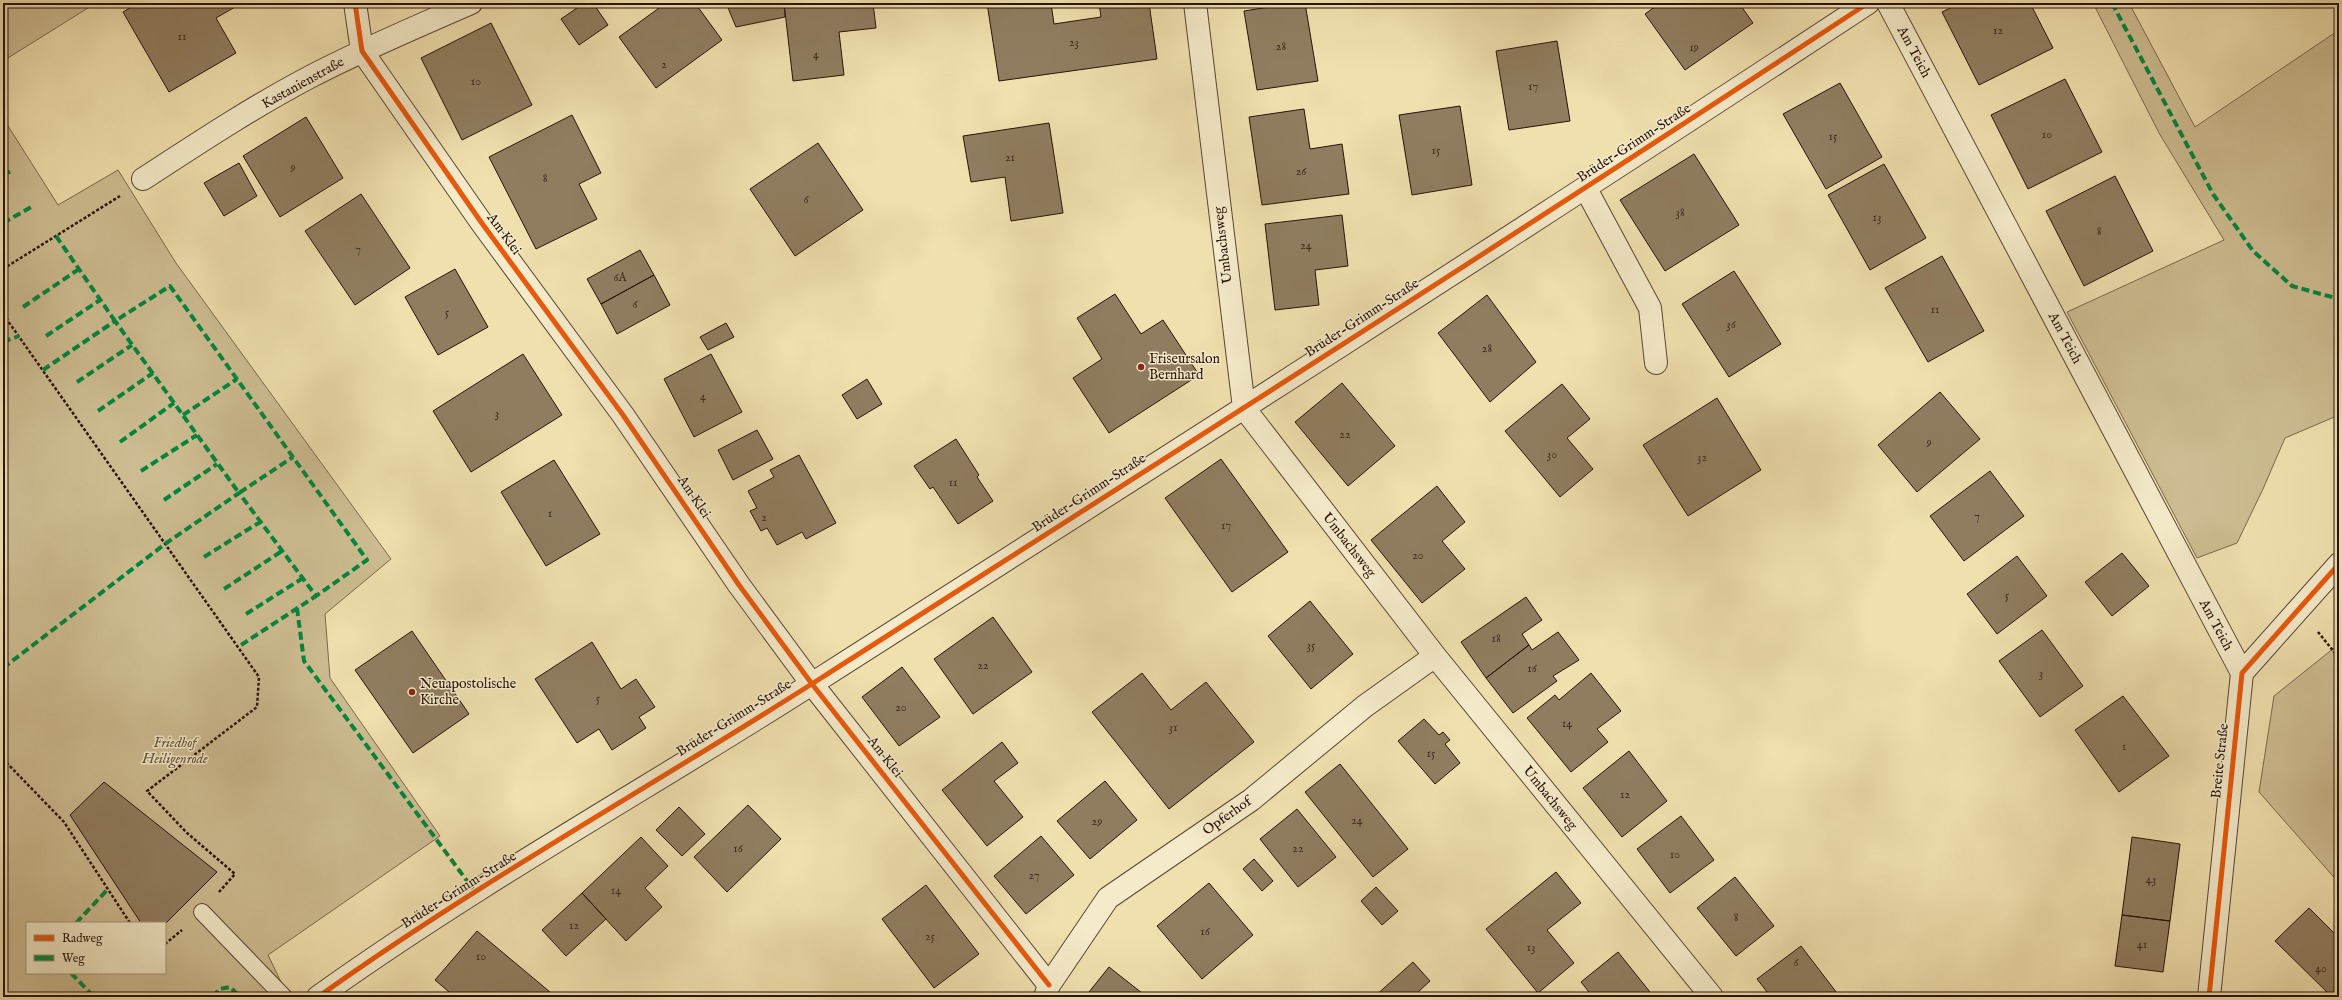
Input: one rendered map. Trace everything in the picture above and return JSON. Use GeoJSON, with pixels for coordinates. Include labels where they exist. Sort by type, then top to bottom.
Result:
{"type":"FeatureCollection","features":[{"type":"Feature","properties":{"kind":"street","name":"Am Klei"},"geometry":{"type":"LineString","coordinates":[[355,3],[362,51],[481,222],[623,415],[739,585],[812,684],[1047,991]]}},
{"type":"Feature","properties":{"kind":"street","name":"Kastanienstraße"},"geometry":{"type":"LineString","coordinates":[[143,180],[192,147],[307,78],[362,51],[471,3]]}},
{"type":"Feature","properties":{"kind":"street","name":"Umbachsweg"},"geometry":{"type":"LineString","coordinates":[[1195,3],[1244,408],[1435,656],[1712,997]]}},
{"type":"Feature","properties":{"kind":"street","name":"Brüder-Grimm-Straße"},"geometry":{"type":"LineString","coordinates":[[318,997],[358,969],[476,893],[812,684],[1586,189],[1868,3]]}},
{"type":"Feature","properties":{"kind":"street","name":"Am Teich"},"geometry":{"type":"LineString","coordinates":[[1888,3],[2242,673]]}},
{"type":"Feature","properties":{"kind":"street","name":"Brüder-Grimm-Straße"},"geometry":{"type":"LineString","coordinates":[[1586,189],[1650,308],[1656,363]]}},
{"type":"Feature","properties":{"kind":"street"},"geometry":{"type":"LineString","coordinates":[[2242,673],[2339,564]]}},
{"type":"Feature","properties":{"kind":"street","name":"Opferhof"},"geometry":{"type":"LineString","coordinates":[[1047,991],[1108,898],[1251,800],[1365,706],[1435,656]]}},
{"type":"Feature","properties":{"kind":"street","name":"Breite Straße"},"geometry":{"type":"LineString","coordinates":[[2209,997],[2242,673]]}},
{"type":"Feature","properties":{"kind":"lane"},"geometry":{"type":"LineString","coordinates":[[202,912],[284,997]]}},
{"type":"Feature","properties":{"kind":"path"},"geometry":{"type":"LineString","coordinates":[[3,268],[143,180]]}},
{"type":"Feature","properties":{"kind":"path"},"geometry":{"type":"LineString","coordinates":[[3,314],[259,677],[257,707],[147,791],[187,833],[235,874],[202,912],[166,943]]}},
{"type":"Feature","properties":{"kind":"path"},"geometry":{"type":"LineString","coordinates":[[3,760],[64,822],[129,922]]}},
{"type":"Feature","properties":{"kind":"green space"},"geometry":{"type":"Polygon","coordinates":[[[3,3],[96,3],[3,61],[3,3]]]}},
{"type":"Feature","properties":{"kind":"green space"},"geometry":{"type":"Polygon","coordinates":[[[2093,3],[2129,3],[2195,127],[2339,30],[2339,415],[2285,438],[2237,543],[2197,558],[2067,312],[2224,240],[2159,133],[2093,3]]]}},
{"type":"Feature","properties":{"kind":"green space","name":"Friedhof Heiligenrode"},"geometry":{"type":"Polygon","coordinates":[[[3,118],[58,205],[118,170],[176,263],[391,559],[325,614],[330,678],[440,836],[268,955],[281,982],[266,997],[3,997],[3,118]]]}},
{"type":"Feature","properties":{"kind":"green space"},"geometry":{"type":"Polygon","coordinates":[[[2339,644],[2339,883],[2259,792],[2274,696],[2339,644]]]}},
{"type":"Feature","properties":{"kind":"building"},"geometry":{"type":"Polygon","coordinates":[[[138,3],[242,3],[216,18],[236,53],[169,92],[123,12],[138,3]]]}},
{"type":"Feature","properties":{"kind":"building"},"geometry":{"type":"Polygon","coordinates":[[[584,3],[593,3],[608,25],[579,45],[561,19],[584,3]]]}},
{"type":"Feature","properties":{"kind":"building"},"geometry":{"type":"Polygon","coordinates":[[[666,3],[695,3],[722,40],[656,88],[619,37],[666,3]]]}},
{"type":"Feature","properties":{"kind":"building"},"geometry":{"type":"Polygon","coordinates":[[[726,3],[784,3],[785,17],[736,27],[726,3]]]}},
{"type":"Feature","properties":{"kind":"building"},"geometry":{"type":"Polygon","coordinates":[[[784,3],[873,3],[876,28],[839,32],[844,75],[793,81],[784,3]]]}},
{"type":"Feature","properties":{"kind":"building"},"geometry":{"type":"Polygon","coordinates":[[[987,3],[1051,3],[1054,24],[1101,17],[1099,3],[1149,3],[1157,59],[999,81],[987,3]]]}},
{"type":"Feature","properties":{"kind":"building"},"geometry":{"type":"Polygon","coordinates":[[[1294,3],[1305,3],[1318,81],[1257,90],[1244,11],[1294,3]]]}},
{"type":"Feature","properties":{"kind":"building"},"geometry":{"type":"Polygon","coordinates":[[[1660,3],[1739,3],[1753,23],[1685,70],[1645,14],[1660,3]]]}},
{"type":"Feature","properties":{"kind":"building"},"geometry":{"type":"Polygon","coordinates":[[[1960,3],[2030,3],[2053,48],[1979,85],[1942,12],[1960,3]]]}},
{"type":"Feature","properties":{"kind":"building"},"geometry":{"type":"Polygon","coordinates":[[[491,23],[532,105],[462,140],[421,58],[491,23]]]}},
{"type":"Feature","properties":{"kind":"building"},"geometry":{"type":"Polygon","coordinates":[[[1557,41],[1570,121],[1509,130],[1496,51],[1557,41]]]}},
{"type":"Feature","properties":{"kind":"building"},"geometry":{"type":"Polygon","coordinates":[[[2065,79],[2102,152],[2028,189],[1991,115],[2065,79]]]}},
{"type":"Feature","properties":{"kind":"building"},"geometry":{"type":"Polygon","coordinates":[[[1840,83],[1882,157],[1826,189],[1783,114],[1840,83]]]}},
{"type":"Feature","properties":{"kind":"building"},"geometry":{"type":"Polygon","coordinates":[[[1460,106],[1472,185],[1412,195],[1399,115],[1460,106]]]}},
{"type":"Feature","properties":{"kind":"building"},"geometry":{"type":"Polygon","coordinates":[[[1304,109],[1310,149],[1342,144],[1349,194],[1262,205],[1249,117],[1304,109]]]}},
{"type":"Feature","properties":{"kind":"building"},"geometry":{"type":"Polygon","coordinates":[[[572,115],[601,173],[579,184],[597,219],[536,249],[489,157],[572,115]]]}},
{"type":"Feature","properties":{"kind":"building"},"geometry":{"type":"Polygon","coordinates":[[[306,117],[343,178],[280,217],[243,156],[306,117]]]}},
{"type":"Feature","properties":{"kind":"building"},"geometry":{"type":"Polygon","coordinates":[[[1049,123],[1063,213],[1011,221],[1005,177],[971,182],[963,136],[1049,123]]]}},
{"type":"Feature","properties":{"kind":"building"},"geometry":{"type":"Polygon","coordinates":[[[818,143],[863,210],[795,256],[750,189],[818,143]]]}},
{"type":"Feature","properties":{"kind":"building"},"geometry":{"type":"Polygon","coordinates":[[[1694,154],[1739,225],[1665,271],[1620,200],[1694,154]]]}},
{"type":"Feature","properties":{"kind":"building"},"geometry":{"type":"Polygon","coordinates":[[[239,163],[257,196],[224,216],[204,183],[239,163]]]}},
{"type":"Feature","properties":{"kind":"building"},"geometry":{"type":"Polygon","coordinates":[[[1884,164],[1926,238],[1870,270],[1828,195],[1884,164]]]}},
{"type":"Feature","properties":{"kind":"building"},"geometry":{"type":"Polygon","coordinates":[[[2115,176],[2153,251],[2084,286],[2046,211],[2115,176]]]}},
{"type":"Feature","properties":{"kind":"building"},"geometry":{"type":"Polygon","coordinates":[[[361,194],[410,268],[355,305],[305,231],[361,194]]]}},
{"type":"Feature","properties":{"kind":"building"},"geometry":{"type":"Polygon","coordinates":[[[1342,215],[1348,266],[1315,270],[1319,305],[1275,310],[1265,224],[1342,215]]]}},
{"type":"Feature","properties":{"kind":"building"},"geometry":{"type":"Polygon","coordinates":[[[640,250],[654,275],[601,304],[587,279],[640,250]]]}},
{"type":"Feature","properties":{"kind":"building"},"geometry":{"type":"Polygon","coordinates":[[[1942,256],[1984,331],[1928,362],[1885,288],[1942,256]]]}},
{"type":"Feature","properties":{"kind":"building"},"geometry":{"type":"Polygon","coordinates":[[[455,269],[488,327],[438,355],[405,297],[455,269]]]}},
{"type":"Feature","properties":{"kind":"building"},"geometry":{"type":"Polygon","coordinates":[[[1734,271],[1781,344],[1729,377],[1682,304],[1734,271]]]}},
{"type":"Feature","properties":{"kind":"building"},"geometry":{"type":"Polygon","coordinates":[[[654,275],[670,305],[617,334],[601,304],[654,275]]]}},
{"type":"Feature","properties":{"kind":"building","name":"Friseursalon Bernhard"},"geometry":{"type":"Polygon","coordinates":[[[1115,294],[1141,334],[1163,320],[1199,375],[1109,433],[1073,378],[1102,359],[1077,318],[1115,294]]]}},
{"type":"Feature","properties":{"kind":"building"},"geometry":{"type":"Polygon","coordinates":[[[1487,295],[1536,362],[1490,402],[1438,333],[1487,295]]]}},
{"type":"Feature","properties":{"kind":"building"},"geometry":{"type":"Polygon","coordinates":[[[726,323],[734,337],[708,350],[700,337],[726,323]]]}},
{"type":"Feature","properties":{"kind":"building"},"geometry":{"type":"Polygon","coordinates":[[[523,354],[562,415],[471,472],[433,411],[523,354]]]}},
{"type":"Feature","properties":{"kind":"building"},"geometry":{"type":"Polygon","coordinates":[[[711,354],[742,412],[694,437],[664,379],[711,354]]]}},
{"type":"Feature","properties":{"kind":"building"},"geometry":{"type":"Polygon","coordinates":[[[867,379],[882,404],[857,419],[842,395],[867,379]]]}},
{"type":"Feature","properties":{"kind":"building"},"geometry":{"type":"Polygon","coordinates":[[[1342,383],[1395,446],[1348,486],[1295,422],[1342,383]]]}},
{"type":"Feature","properties":{"kind":"building"},"geometry":{"type":"Polygon","coordinates":[[[1562,384],[1590,419],[1567,438],[1593,469],[1560,497],[1505,431],[1562,384]]]}},
{"type":"Feature","properties":{"kind":"building"},"geometry":{"type":"Polygon","coordinates":[[[1940,392],[1980,439],[1917,492],[1878,445],[1940,392]]]}},
{"type":"Feature","properties":{"kind":"building"},"geometry":{"type":"Polygon","coordinates":[[[1717,398],[1761,470],[1688,516],[1643,445],[1717,398]]]}},
{"type":"Feature","properties":{"kind":"building"},"geometry":{"type":"Polygon","coordinates":[[[757,430],[773,459],[733,480],[718,450],[757,430]]]}},
{"type":"Feature","properties":{"kind":"building"},"geometry":{"type":"Polygon","coordinates":[[[956,439],[979,475],[977,477],[993,501],[958,524],[933,487],[930,489],[914,466],[956,439]]]}},
{"type":"Feature","properties":{"kind":"building"},"geometry":{"type":"Polygon","coordinates":[[[799,455],[836,523],[806,539],[802,532],[777,545],[767,528],[761,531],[750,511],[757,508],[748,491],[774,477],[770,470],[799,455]]]}},
{"type":"Feature","properties":{"kind":"building"},"geometry":{"type":"Polygon","coordinates":[[[1221,459],[1288,552],[1232,592],[1165,498],[1221,459]]]}},
{"type":"Feature","properties":{"kind":"building"},"geometry":{"type":"Polygon","coordinates":[[[554,460],[600,534],[546,566],[501,492],[554,460]]]}},
{"type":"Feature","properties":{"kind":"building"},"geometry":{"type":"Polygon","coordinates":[[[1990,471],[2024,516],[1964,561],[1930,516],[1990,471]]]}},
{"type":"Feature","properties":{"kind":"building"},"geometry":{"type":"Polygon","coordinates":[[[1437,486],[1465,522],[1442,541],[1465,569],[1422,603],[1371,540],[1437,486]]]}},
{"type":"Feature","properties":{"kind":"building"},"geometry":{"type":"Polygon","coordinates":[[[2122,553],[2149,586],[2112,616],[2085,582],[2122,553]]]}},
{"type":"Feature","properties":{"kind":"building"},"geometry":{"type":"Polygon","coordinates":[[[2017,556],[2047,596],[1997,634],[1967,594],[2017,556]]]}},
{"type":"Feature","properties":{"kind":"building"},"geometry":{"type":"Polygon","coordinates":[[[1526,597],[1542,620],[1522,634],[1529,645],[1486,678],[1461,642],[1526,597]]]}},
{"type":"Feature","properties":{"kind":"building"},"geometry":{"type":"Polygon","coordinates":[[[1310,601],[1353,654],[1311,689],[1268,636],[1310,601]]]}},
{"type":"Feature","properties":{"kind":"building"},"geometry":{"type":"Polygon","coordinates":[[[993,617],[1032,672],[973,714],[934,659],[993,617]]]}},
{"type":"Feature","properties":{"kind":"building"},"geometry":{"type":"Polygon","coordinates":[[[2042,630],[2083,686],[2040,717],[1999,661],[2042,630]]]}},
{"type":"Feature","properties":{"kind":"building","name":"Neuapostolische Kirche"},"geometry":{"type":"Polygon","coordinates":[[[412,631],[469,714],[413,753],[355,670],[412,631]]]}},
{"type":"Feature","properties":{"kind":"building"},"geometry":{"type":"Polygon","coordinates":[[[1558,632],[1579,660],[1553,676],[1557,681],[1513,713],[1486,678],[1529,645],[1532,650],[1558,632]]]}},
{"type":"Feature","properties":{"kind":"building"},"geometry":{"type":"Polygon","coordinates":[[[592,642],[621,689],[636,679],[655,707],[639,717],[646,728],[612,750],[599,729],[577,743],[535,679],[592,642]]]}},
{"type":"Feature","properties":{"kind":"building"},"geometry":{"type":"Polygon","coordinates":[[[902,667],[940,717],[899,746],[862,697],[902,667]]]}},
{"type":"Feature","properties":{"kind":"building"},"geometry":{"type":"Polygon","coordinates":[[[1142,673],[1171,710],[1206,682],[1254,742],[1169,809],[1092,712],[1142,673]]]}},
{"type":"Feature","properties":{"kind":"building"},"geometry":{"type":"Polygon","coordinates":[[[1591,673],[1621,711],[1597,729],[1608,742],[1571,772],[1527,718],[1555,695],[1559,700],[1591,673]]]}},
{"type":"Feature","properties":{"kind":"building"},"geometry":{"type":"Polygon","coordinates":[[[2123,696],[2169,756],[2119,792],[2075,730],[2123,696]]]}},
{"type":"Feature","properties":{"kind":"building"},"geometry":{"type":"Polygon","coordinates":[[[1424,719],[1439,735],[1443,732],[1450,740],[1445,744],[1460,763],[1435,784],[1398,741],[1424,719]]]}},
{"type":"Feature","properties":{"kind":"building"},"geometry":{"type":"Polygon","coordinates":[[[1002,742],[1018,763],[994,781],[1023,817],[987,846],[942,790],[1002,742]]]}},
{"type":"Feature","properties":{"kind":"building"},"geometry":{"type":"Polygon","coordinates":[[[1629,751],[1667,801],[1622,837],[1583,788],[1629,751]]]}},
{"type":"Feature","properties":{"kind":"building"},"geometry":{"type":"Polygon","coordinates":[[[1340,764],[1408,849],[1373,877],[1305,792],[1340,764]]]}},
{"type":"Feature","properties":{"kind":"building"},"geometry":{"type":"Polygon","coordinates":[[[1105,781],[1137,820],[1090,859],[1057,821],[1105,781]]]}},
{"type":"Feature","properties":{"kind":"building"},"geometry":{"type":"Polygon","coordinates":[[[104,782],[217,872],[166,923],[140,922],[70,815],[104,782]]]}},
{"type":"Feature","properties":{"kind":"building"},"geometry":{"type":"Polygon","coordinates":[[[748,805],[781,839],[727,892],[694,857],[748,805]]]}},
{"type":"Feature","properties":{"kind":"building"},"geometry":{"type":"Polygon","coordinates":[[[679,807],[705,834],[682,856],[656,830],[679,807]]]}},
{"type":"Feature","properties":{"kind":"building"},"geometry":{"type":"Polygon","coordinates":[[[1297,809],[1336,857],[1298,887],[1260,839],[1297,809]]]}},
{"type":"Feature","properties":{"kind":"building"},"geometry":{"type":"Polygon","coordinates":[[[1681,816],[1714,860],[1670,893],[1637,849],[1681,816]]]}},
{"type":"Feature","properties":{"kind":"building"},"geometry":{"type":"Polygon","coordinates":[[[1041,836],[1074,875],[1026,914],[994,876],[1041,836]]]}},
{"type":"Feature","properties":{"kind":"building"},"geometry":{"type":"Polygon","coordinates":[[[641,837],[668,866],[645,888],[662,907],[626,941],[582,893],[641,837]]]}},
{"type":"Feature","properties":{"kind":"building"},"geometry":{"type":"Polygon","coordinates":[[[2132,837],[2180,844],[2170,921],[2122,915],[2132,837]]]}},
{"type":"Feature","properties":{"kind":"building"},"geometry":{"type":"Polygon","coordinates":[[[1254,859],[1273,881],[1262,891],[1243,869],[1254,859]]]}},
{"type":"Feature","properties":{"kind":"building"},"geometry":{"type":"Polygon","coordinates":[[[1556,872],[1581,903],[1547,930],[1574,963],[1538,993],[1486,929],[1556,872]]]}},
{"type":"Feature","properties":{"kind":"building"},"geometry":{"type":"Polygon","coordinates":[[[1735,877],[1774,926],[1736,956],[1697,908],[1735,877]]]}},
{"type":"Feature","properties":{"kind":"building"},"geometry":{"type":"Polygon","coordinates":[[[1209,883],[1253,935],[1202,979],[1157,926],[1209,883]]]}},
{"type":"Feature","properties":{"kind":"building"},"geometry":{"type":"Polygon","coordinates":[[[926,885],[979,954],[934,988],[882,919],[926,885]]]}},
{"type":"Feature","properties":{"kind":"building"},"geometry":{"type":"Polygon","coordinates":[[[1376,887],[1398,911],[1382,925],[1361,901],[1376,887]]]}},
{"type":"Feature","properties":{"kind":"building"},"geometry":{"type":"Polygon","coordinates":[[[582,893],[606,919],[566,956],[542,930],[582,893]]]}},
{"type":"Feature","properties":{"kind":"building"},"geometry":{"type":"Polygon","coordinates":[[[2309,908],[2339,938],[2339,995],[2337,997],[2332,997],[2275,941],[2309,908]]]}},
{"type":"Feature","properties":{"kind":"building"},"geometry":{"type":"Polygon","coordinates":[[[2122,915],[2170,921],[2163,972],[2115,966],[2122,915]]]}},
{"type":"Feature","properties":{"kind":"building"},"geometry":{"type":"Polygon","coordinates":[[[477,931],[550,992],[546,997],[455,997],[435,980],[477,931]]]}},
{"type":"Feature","properties":{"kind":"building"},"geometry":{"type":"Polygon","coordinates":[[[1801,946],[1840,997],[1771,997],[1757,979],[1801,946]]]}},
{"type":"Feature","properties":{"kind":"building"},"geometry":{"type":"Polygon","coordinates":[[[1618,952],[1654,997],[1593,997],[1581,982],[1618,952]]]}},
{"type":"Feature","properties":{"kind":"building"},"geometry":{"type":"Polygon","coordinates":[[[1413,962],[1430,981],[1417,993],[1421,997],[1374,997],[1413,962]]]}},
{"type":"Feature","properties":{"kind":"building"},"geometry":{"type":"Polygon","coordinates":[[[1109,967],[1147,997],[1085,997],[1109,967]]]}},
{"type":"Feature","properties":{"kind":"marked path"},"geometry":{"type":"LineString","coordinates":[[2112,3],[2213,194],[2253,251],[2292,286],[2339,299]]}},
{"type":"Feature","properties":{"kind":"marked path"},"geometry":{"type":"LineString","coordinates":[[3,175],[11,171]]}},
{"type":"Feature","properties":{"kind":"marked path"},"geometry":{"type":"LineString","coordinates":[[3,223],[33,206]]}},
{"type":"Feature","properties":{"kind":"marked path"},"geometry":{"type":"LineString","coordinates":[[56,236],[115,321],[170,286],[367,560],[316,596]]}},
{"type":"Feature","properties":{"kind":"marked path"},"geometry":{"type":"LineString","coordinates":[[23,307],[79,269]]}},
{"type":"Feature","properties":{"kind":"marked path"},"geometry":{"type":"LineString","coordinates":[[46,336],[100,300]]}},
{"type":"Feature","properties":{"kind":"marked path"},"geometry":{"type":"LineString","coordinates":[[43,370],[115,321],[239,493],[293,457]]}},
{"type":"Feature","properties":{"kind":"marked path"},"geometry":{"type":"LineString","coordinates":[[3,342],[19,336]]}},
{"type":"Feature","properties":{"kind":"marked path"},"geometry":{"type":"LineString","coordinates":[[77,382],[132,345]]}},
{"type":"Feature","properties":{"kind":"marked path"},"geometry":{"type":"LineString","coordinates":[[98,411],[153,373]]}},
{"type":"Feature","properties":{"kind":"marked path"},"geometry":{"type":"LineString","coordinates":[[183,415],[237,379]]}},
{"type":"Feature","properties":{"kind":"marked path"},"geometry":{"type":"LineString","coordinates":[[120,442],[174,403]]}},
{"type":"Feature","properties":{"kind":"marked path"},"geometry":{"type":"LineString","coordinates":[[141,471],[197,435]]}},
{"type":"Feature","properties":{"kind":"marked path"},"geometry":{"type":"LineString","coordinates":[[164,500],[217,464]]}},
{"type":"Feature","properties":{"kind":"marked path"},"geometry":{"type":"LineString","coordinates":[[3,668],[165,544],[239,493],[316,596],[238,647]]}},
{"type":"Feature","properties":{"kind":"marked path"},"geometry":{"type":"LineString","coordinates":[[204,557],[260,522]]}},
{"type":"Feature","properties":{"kind":"marked path"},"geometry":{"type":"LineString","coordinates":[[224,589],[282,551]]}},
{"type":"Feature","properties":{"kind":"marked path"},"geometry":{"type":"LineString","coordinates":[[246,614],[303,578]]}},
{"type":"Feature","properties":{"kind":"marked path"},"geometry":{"type":"LineString","coordinates":[[297,608],[304,661],[476,893]]}},
{"type":"Feature","properties":{"kind":"marked path"},"geometry":{"type":"LineString","coordinates":[[77,922],[108,889]]}},
{"type":"Feature","properties":{"kind":"marked path"},"geometry":{"type":"LineString","coordinates":[[72,974],[94,997]]}},
{"type":"Feature","properties":{"kind":"marked path"},"geometry":{"type":"LineString","coordinates":[[213,997],[219,989],[230,987],[240,997]]}},
{"type":"Feature","properties":{"kind":"cycle path"},"geometry":{"type":"LineString","coordinates":[[355,3],[362,51],[481,222],[623,415],[739,585],[812,684],[1049,985]]}},
{"type":"Feature","properties":{"kind":"cycle path"},"geometry":{"type":"LineString","coordinates":[[318,997],[379,955],[503,874],[818,680],[1213,428],[1868,3]]}},
{"type":"Feature","properties":{"kind":"cycle path"},"geometry":{"type":"LineString","coordinates":[[2209,997],[2242,673],[2339,564]]}},
{"type":"Feature","properties":{"kind":"place","name":"Friseursalon Bernhard"},"geometry":{"type":"Point","coordinates":[1141,367]}},
{"type":"Feature","properties":{"kind":"place","name":"Neuapostolische Kirche"},"geometry":{"type":"Point","coordinates":[412,692]}}]}
